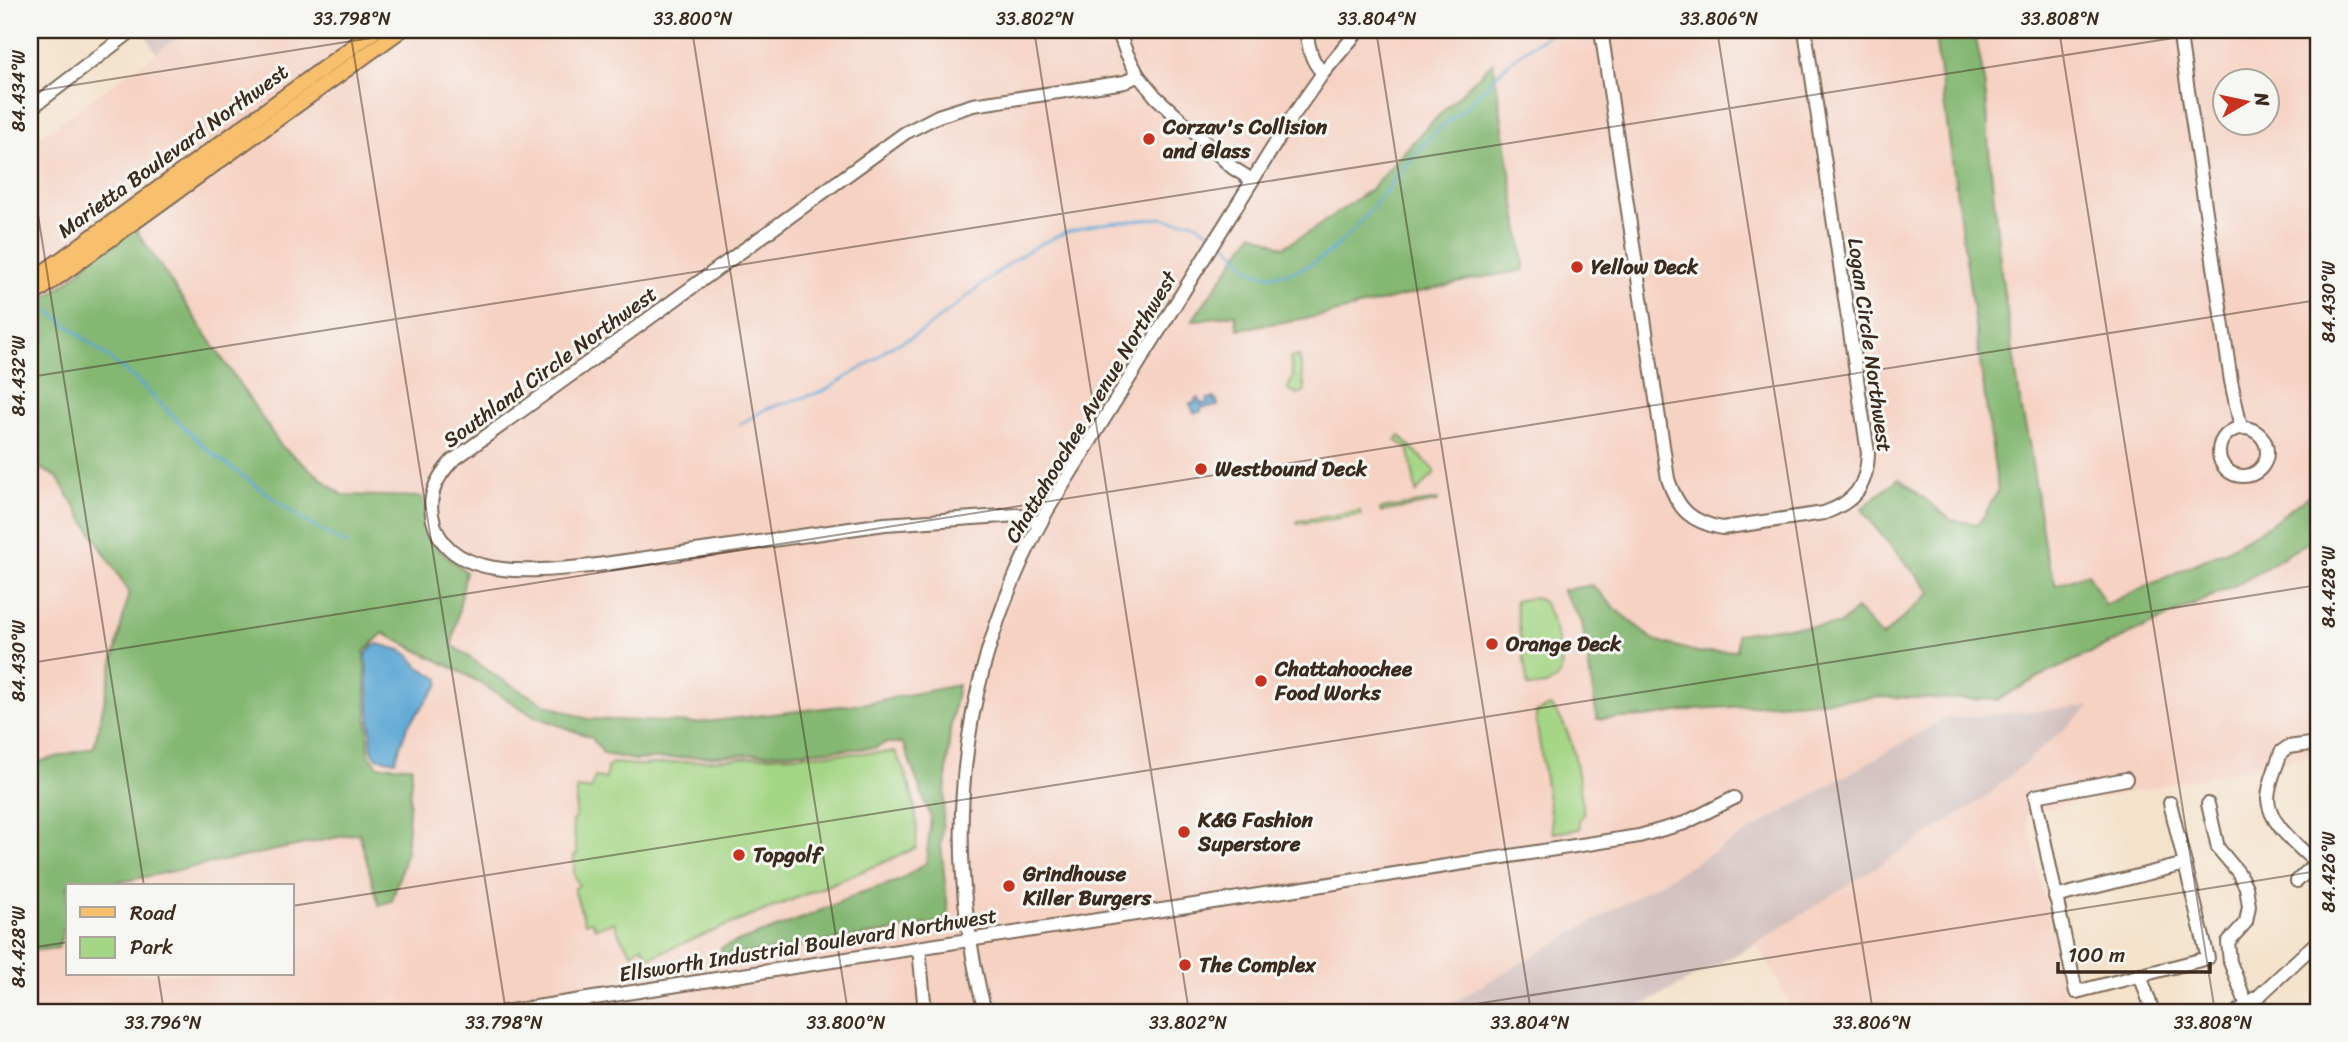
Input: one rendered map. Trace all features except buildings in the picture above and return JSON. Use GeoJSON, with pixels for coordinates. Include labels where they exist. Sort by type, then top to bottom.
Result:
{"type":"FeatureCollection","features":[{"type":"Feature","properties":{"kind":"main road","name":"Marietta Boulevard Northwest"},"geometry":{"type":"LineString","coordinates":[[30,282],[376,30]]}},
{"type":"Feature","properties":{"kind":"main road"},"geometry":{"type":"LineString","coordinates":[[30,297],[401,30]]}},
{"type":"Feature","properties":{"kind":"street"},"geometry":{"type":"LineString","coordinates":[[30,109],[133,30]]}},
{"type":"Feature","properties":{"kind":"street"},"geometry":{"type":"LineString","coordinates":[[1118,30],[1138,75],[1156,97],[1233,168],[1252,180]]}},
{"type":"Feature","properties":{"kind":"street"},"geometry":{"type":"LineString","coordinates":[[1306,30],[1314,65],[1323,73]]}},
{"type":"Feature","properties":{"kind":"street","name":"Chattahoochee Avenue Northwest"},"geometry":{"type":"LineString","coordinates":[[985,1012],[969,940],[963,885],[962,785],[969,730],[996,623],[1040,523],[1290,120],[1323,73],[1359,30]]}},
{"type":"Feature","properties":{"kind":"street","name":"Logan Circle Northwest"},"geometry":{"type":"LineString","coordinates":[[1601,30],[1668,479],[1673,495],[1683,509],[1701,522],[1722,528],[1824,513],[1840,508],[1852,499],[1863,485],[1868,470],[1868,453],[1805,30]]}},
{"type":"Feature","properties":{"kind":"street"},"geometry":{"type":"LineString","coordinates":[[2179,30],[2231,381],[2241,428]]}},
{"type":"Feature","properties":{"kind":"street","name":"Southland Circle Northwest"},"geometry":{"type":"LineString","coordinates":[[1040,523],[1017,515],[885,524],[590,566],[518,571],[495,568],[459,556],[440,538],[430,509],[435,484],[452,461],[905,133],[938,116],[973,104],[1125,82],[1138,75]]}},
{"type":"Feature","properties":{"kind":"street"},"geometry":{"type":"LineString","coordinates":[[2297,881],[2317,862],[2279,825],[2271,813],[2268,799],[2281,751],[2288,747],[2318,743]]}},
{"type":"Feature","properties":{"kind":"street"},"geometry":{"type":"LineString","coordinates":[[2126,779],[2035,796],[2076,992],[2208,958],[2170,803]]}},
{"type":"Feature","properties":{"kind":"street","name":"Ellsworth Industrial Boulevard Northwest"},"geometry":{"type":"LineString","coordinates":[[504,1012],[1639,836],[1685,822],[1734,798]]}},
{"type":"Feature","properties":{"kind":"street"},"geometry":{"type":"LineString","coordinates":[[2208,804],[2218,848],[2233,864],[2246,887],[2249,906],[2246,922],[2228,942],[2230,962],[2242,1009],[2318,941]]}},
{"type":"Feature","properties":{"kind":"street"},"geometry":{"type":"LineString","coordinates":[[2055,897],[2185,864]]}},
{"type":"Feature","properties":{"kind":"street"},"geometry":{"type":"LineString","coordinates":[[919,948],[925,1012]]}},
{"type":"Feature","properties":{"kind":"street"},"geometry":{"type":"LineString","coordinates":[[2140,975],[2153,1012]]}},
{"type":"Feature","properties":{"kind":"shaded area"},"geometry":{"type":"Polygon","coordinates":[[[143,30],[188,30],[156,53],[143,30]]]}},
{"type":"Feature","properties":{"kind":"shaded area"},"geometry":{"type":"Polygon","coordinates":[[[188,30],[2318,30],[2318,754],[2026,813],[2069,1012],[1794,1012],[1757,943],[1629,1012],[30,1012],[30,951],[58,947],[66,922],[66,976],[294,976],[294,884],[111,884],[360,833],[379,904],[411,766],[378,766],[369,754],[364,652],[383,632],[463,673],[536,717],[591,737],[604,754],[636,760],[875,748],[866,703],[696,723],[587,719],[545,704],[499,678],[452,645],[466,573],[436,547],[422,497],[342,495],[281,446],[131,222],[72,278],[30,309],[30,144],[188,30]]]}},
{"type":"Feature","properties":{"kind":"shaded area"},"geometry":{"type":"Polygon","coordinates":[[[30,463],[57,477],[129,592],[94,747],[30,764],[30,463]]]}},
{"type":"Feature","properties":{"kind":"shaded area"},"geometry":{"type":"Polygon","coordinates":[[[2091,706],[1983,799],[1757,943],[1629,1012],[1436,1012],[1944,719],[2091,706]]]}},
{"type":"Feature","properties":{"kind":"green space"},"geometry":{"type":"Polygon","coordinates":[[[1934,30],[1974,30],[1977,43],[1986,97],[2001,272],[2045,550],[2056,585],[2088,573],[2105,605],[2226,550],[2269,525],[2312,493],[2309,483],[2318,475],[2318,536],[2244,581],[2039,677],[1997,700],[1883,697],[1697,709],[1646,717],[1597,719],[1582,622],[1562,590],[1592,585],[1619,612],[1654,640],[1700,653],[1737,650],[1737,634],[1777,628],[1839,625],[1857,609],[1882,637],[1931,592],[1873,525],[1862,508],[1899,478],[1951,520],[1979,524],[1998,491],[1934,30]]]}},
{"type":"Feature","properties":{"kind":"green space"},"geometry":{"type":"Polygon","coordinates":[[[1493,62],[1525,270],[1469,280],[1326,315],[1238,329],[1235,314],[1192,321],[1253,233],[1283,247],[1371,189],[1422,132],[1493,62]]]}},
{"type":"Feature","properties":{"kind":"green space"},"geometry":{"type":"Polygon","coordinates":[[[130,221],[281,446],[342,495],[422,497],[436,547],[466,572],[452,645],[499,678],[545,704],[587,719],[696,723],[867,703],[958,685],[950,730],[941,845],[949,920],[783,949],[722,955],[721,948],[806,917],[860,893],[898,881],[926,863],[931,818],[903,743],[885,743],[875,748],[636,760],[604,754],[591,737],[536,717],[463,673],[383,633],[364,652],[369,754],[378,766],[412,766],[406,854],[392,901],[379,905],[359,833],[111,884],[66,884],[66,922],[58,948],[30,951],[30,764],[94,747],[129,592],[57,477],[30,463],[30,309],[72,278],[130,221]]]}},
{"type":"Feature","properties":{"kind":"green space"},"geometry":{"type":"Polygon","coordinates":[[[1299,356],[1305,391],[1298,394],[1288,388],[1293,377],[1290,358],[1299,356]]]}},
{"type":"Feature","properties":{"kind":"green space"},"geometry":{"type":"Polygon","coordinates":[[[1400,436],[1434,470],[1434,474],[1416,492],[1409,450],[1396,440],[1400,436]]]}},
{"type":"Feature","properties":{"kind":"green space"},"geometry":{"type":"Polygon","coordinates":[[[1438,500],[1381,512],[1380,509],[1438,500]]]}},
{"type":"Feature","properties":{"kind":"green space"},"geometry":{"type":"Polygon","coordinates":[[[1360,511],[1362,515],[1298,524],[1297,521],[1360,511]]]}},
{"type":"Feature","properties":{"kind":"green space"},"geometry":{"type":"Polygon","coordinates":[[[1531,598],[1542,601],[1550,615],[1560,650],[1561,670],[1553,682],[1528,687],[1515,601],[1531,598]]]}},
{"type":"Feature","properties":{"kind":"green space"},"geometry":{"type":"Polygon","coordinates":[[[1550,706],[1559,716],[1571,743],[1584,815],[1579,819],[1580,829],[1553,833],[1536,719],[1536,713],[1550,706]]]}},
{"type":"Feature","properties":{"kind":"green space","name":"Topgolf"},"geometry":{"type":"Polygon","coordinates":[[[895,752],[913,798],[916,848],[649,958],[642,946],[632,953],[614,922],[595,928],[592,921],[585,923],[574,889],[579,885],[574,874],[574,855],[577,854],[572,821],[575,820],[577,788],[591,790],[595,777],[606,779],[607,768],[612,763],[641,765],[768,756],[895,752]]]}},
{"type":"Feature","properties":{"kind":"water"},"geometry":{"type":"Polygon","coordinates":[[[1199,398],[1201,404],[1214,398],[1218,406],[1201,408],[1201,412],[1194,413],[1190,404],[1199,398]]]}},
{"type":"Feature","properties":{"kind":"water"},"geometry":{"type":"Polygon","coordinates":[[[378,644],[409,655],[418,666],[439,679],[439,684],[407,727],[395,761],[376,757],[372,750],[366,654],[378,644]]]}},
{"type":"Feature","properties":{"kind":"waterway"},"geometry":{"type":"LineString","coordinates":[[1219,238],[1246,266],[1259,274],[1294,271],[1318,260],[1361,222],[1433,134],[1470,103],[1511,61],[1554,30]]}},
{"type":"Feature","properties":{"kind":"waterway"},"geometry":{"type":"LineString","coordinates":[[740,424],[766,409],[824,391],[876,359],[887,349],[927,328],[1011,262],[1064,233],[1099,224],[1160,218],[1192,221],[1214,235]]}},
{"type":"Feature","properties":{"kind":"waterway"},"geometry":{"type":"LineString","coordinates":[[47,309],[133,377],[209,451],[307,523],[347,544]]}},
{"type":"Feature","properties":{"kind":"place","name":"Corzav's Collision and Glass"},"geometry":{"type":"Point","coordinates":[1149,139]}},
{"type":"Feature","properties":{"kind":"place","name":"Yellow Deck"},"geometry":{"type":"Point","coordinates":[1577,267]}},
{"type":"Feature","properties":{"kind":"place","name":"Westbound Deck"},"geometry":{"type":"Point","coordinates":[1201,469]}},
{"type":"Feature","properties":{"kind":"place","name":"Orange Deck"},"geometry":{"type":"Point","coordinates":[1492,644]}},
{"type":"Feature","properties":{"kind":"place","name":"Chattahoochee Food Works"},"geometry":{"type":"Point","coordinates":[1261,681]}},
{"type":"Feature","properties":{"kind":"place","name":"K&G Fashion Superstore"},"geometry":{"type":"Point","coordinates":[1184,832]}},
{"type":"Feature","properties":{"kind":"place","name":"Topgolf"},"geometry":{"type":"Point","coordinates":[739,855]}},
{"type":"Feature","properties":{"kind":"place","name":"Grindhouse Killer Burgers"},"geometry":{"type":"Point","coordinates":[1009,886]}},
{"type":"Feature","properties":{"kind":"place","name":"The Complex"},"geometry":{"type":"Point","coordinates":[1185,965]}}]}
